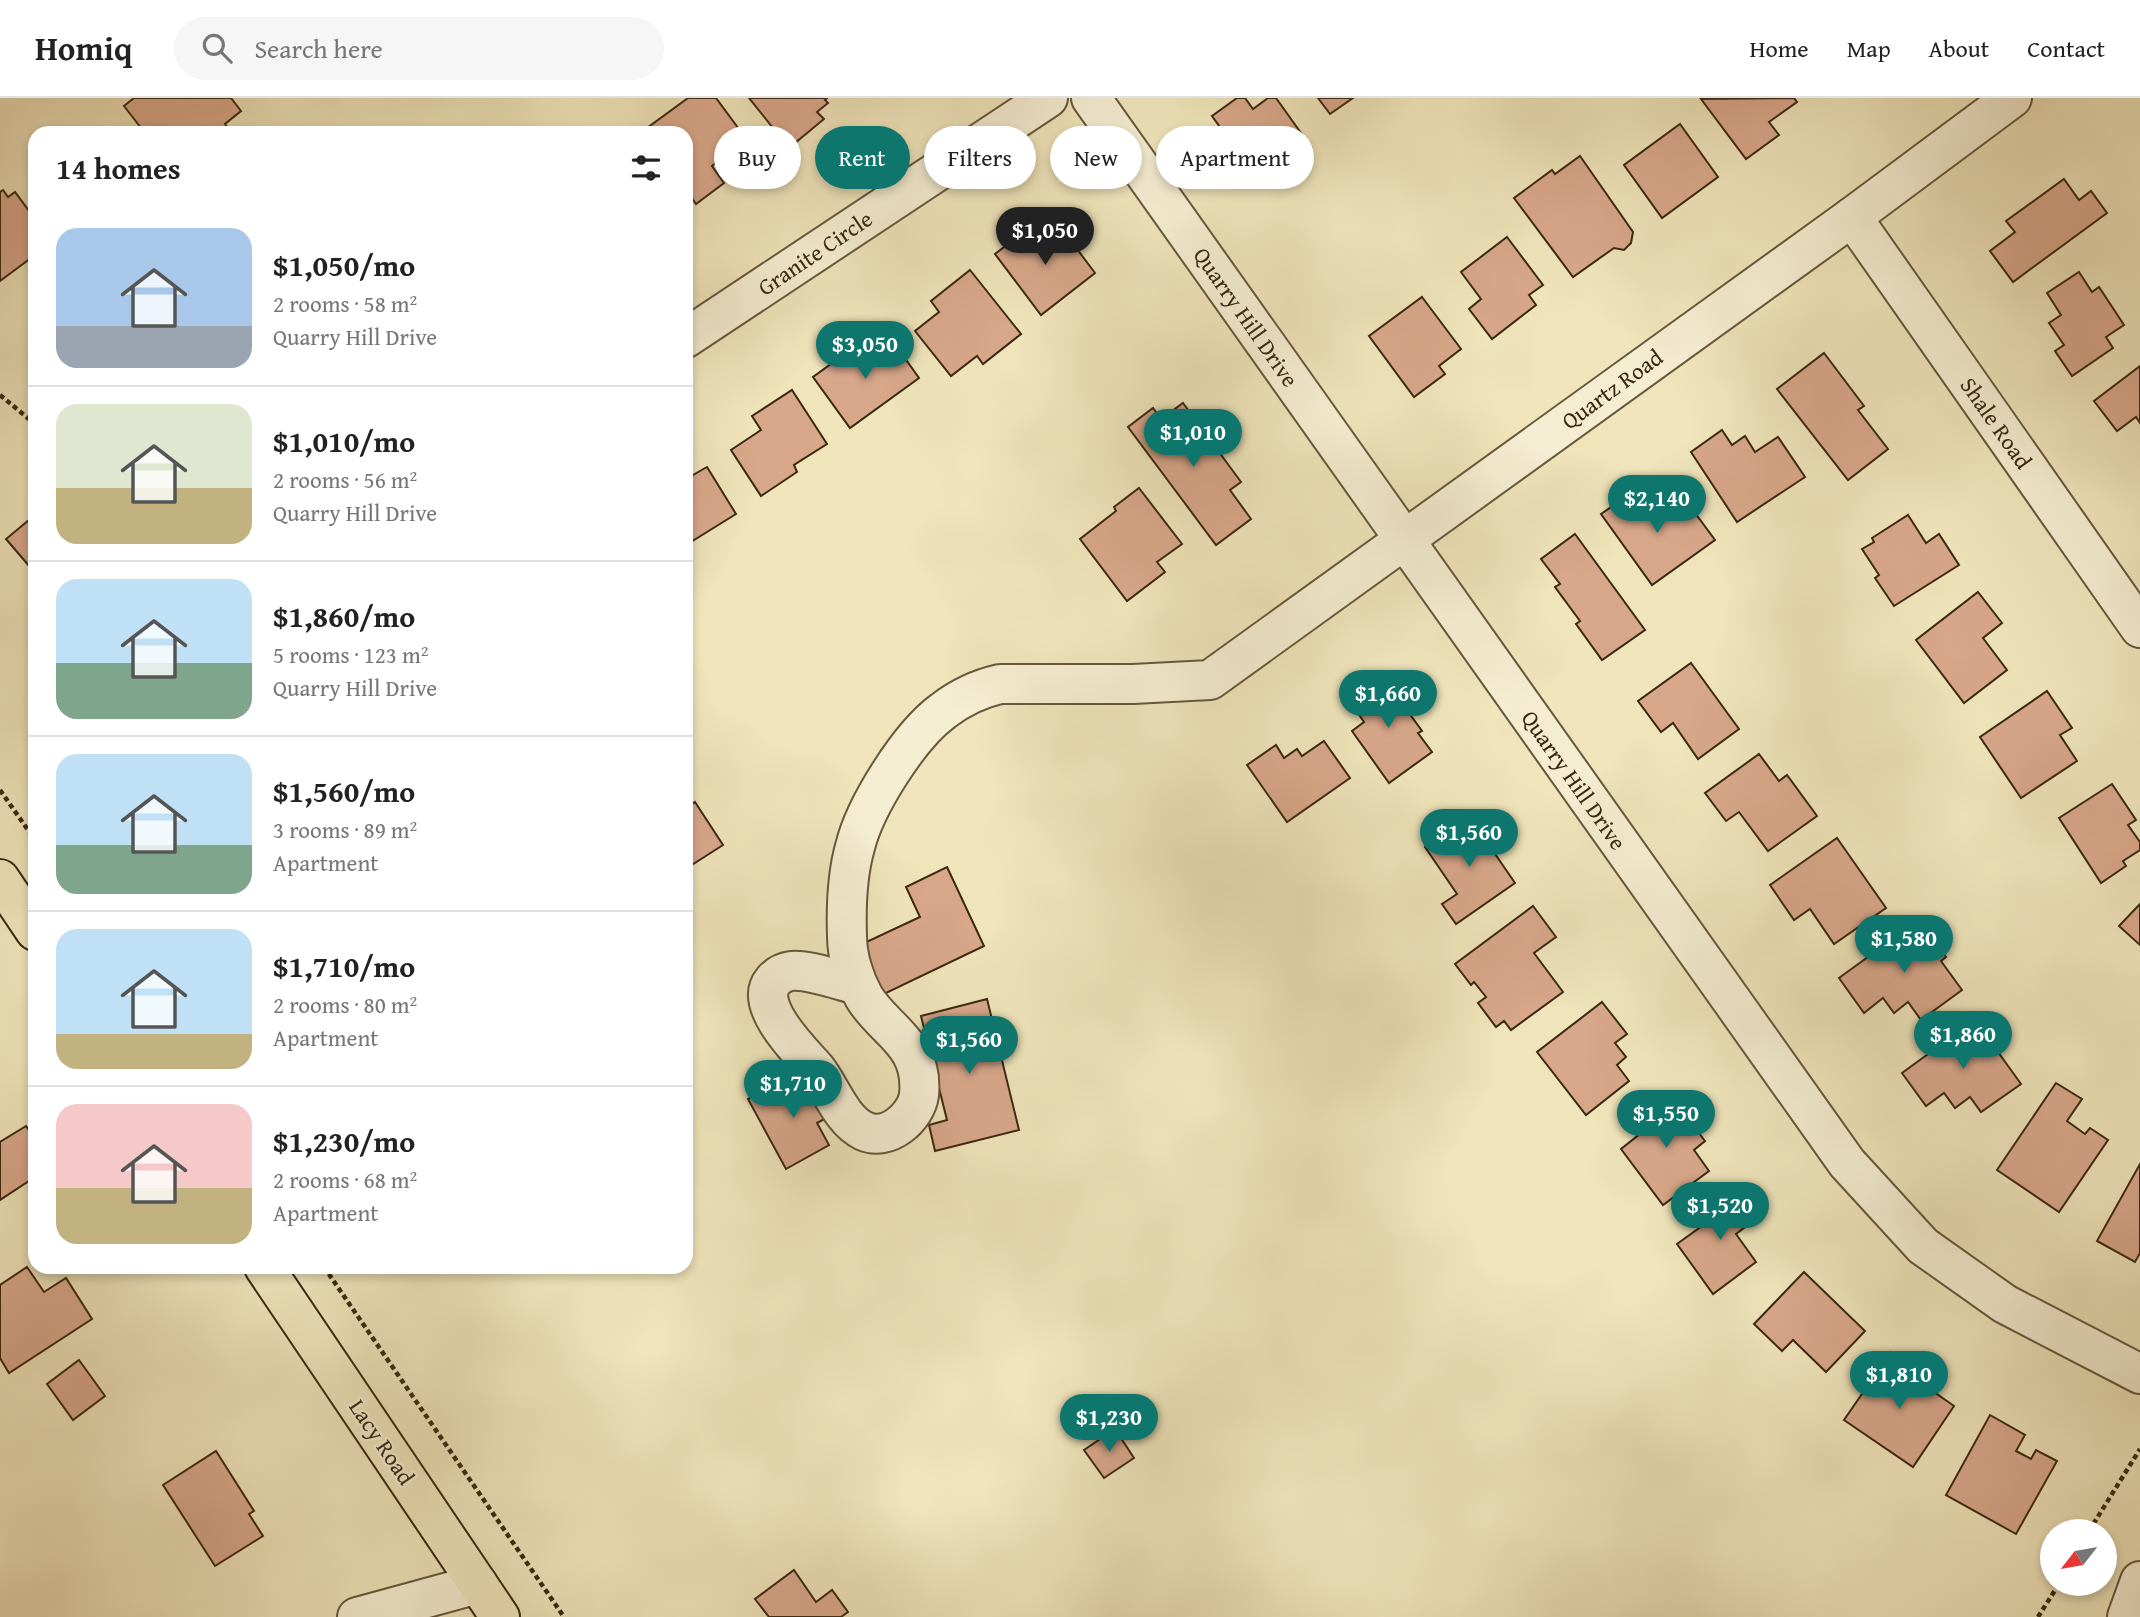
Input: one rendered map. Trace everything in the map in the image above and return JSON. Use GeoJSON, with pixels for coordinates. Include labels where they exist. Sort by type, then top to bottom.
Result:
{"type":"FeatureCollection","features":[{"type":"Feature","properties":{"kind":"main road"},"geometry":{"type":"LineString","coordinates":[[0,879],[28,920]]}},
{"type":"Feature","properties":{"kind":"main road","name":"Lacy Road"},"geometry":{"type":"LineString","coordinates":[[269,1274],[500,1617]]}},
{"type":"Feature","properties":{"kind":"street","name":"Granite Circle"},"geometry":{"type":"LineString","coordinates":[[693,333],[1048,98]]}},
{"type":"Feature","properties":{"kind":"street","name":"Quarry Hill Drive"},"geometry":{"type":"LineString","coordinates":[[1091,98],[1847,1163],[1923,1246],[2005,1304],[2140,1374]]}},
{"type":"Feature","properties":{"kind":"street","name":"Quartz Road"},"geometry":{"type":"LineString","coordinates":[[858,985],[847,947],[846,929],[855,848],[870,804],[926,727],[941,712],[981,688],[1000,684],[1133,684],[1210,680],[1852,217],[2012,98]]}},
{"type":"Feature","properties":{"kind":"street","name":"Shale Road"},"geometry":{"type":"LineString","coordinates":[[1852,217],[2140,628]]}},
{"type":"Feature","properties":{"kind":"street"},"geometry":{"type":"LineString","coordinates":[[2127,1617],[2140,1581]]}},
{"type":"Feature","properties":{"kind":"street"},"geometry":{"type":"LineString","coordinates":[[357,1617],[478,1584]]}},
{"type":"Feature","properties":{"kind":"path"},"geometry":{"type":"LineString","coordinates":[[0,395],[28,419]]}},
{"type":"Feature","properties":{"kind":"path"},"geometry":{"type":"LineString","coordinates":[[0,790],[28,830]]}},
{"type":"Feature","properties":{"kind":"path"},"geometry":{"type":"LineString","coordinates":[[329,1274],[564,1617]]}},
{"type":"Feature","properties":{"kind":"path"},"geometry":{"type":"LineString","coordinates":[[2096,1519],[2140,1449]]}},
{"type":"Feature","properties":{"kind":"path"},"geometry":{"type":"LineString","coordinates":[[2038,1617],[2051,1596]]}},
{"type":"Feature","properties":{"kind":"building"},"geometry":{"type":"Polygon","coordinates":[[[134,98],[231,98],[241,111],[225,124],[227,126],[140,126],[124,106],[134,98]]]}},
{"type":"Feature","properties":{"kind":"building"},"geometry":{"type":"Polygon","coordinates":[[[688,98],[716,98],[737,126],[714,126],[712,166],[716,189],[696,204],[693,200],[693,126],[650,126],[688,98]]]}},
{"type":"Feature","properties":{"kind":"building"},"geometry":{"type":"Polygon","coordinates":[[[749,98],[827,98],[825,100],[828,103],[817,112],[824,119],[801,138],[801,126],[771,126],[749,98]]]}},
{"type":"Feature","properties":{"kind":"building"},"geometry":{"type":"Polygon","coordinates":[[[1237,98],[1245,98],[1253,109],[1268,98],[1276,98],[1296,126],[1219,126],[1212,116],[1237,98]]]}},
{"type":"Feature","properties":{"kind":"building"},"geometry":{"type":"Polygon","coordinates":[[[1318,98],[1353,98],[1330,114],[1318,98]]]}},
{"type":"Feature","properties":{"kind":"building"},"geometry":{"type":"Polygon","coordinates":[[[1794,98],[1797,102],[1769,122],[1779,135],[1746,159],[1701,99],[1794,98]]]}},
{"type":"Feature","properties":{"kind":"building"},"geometry":{"type":"Polygon","coordinates":[[[1680,124],[1718,177],[1662,218],[1624,165],[1680,124]]]}},
{"type":"Feature","properties":{"kind":"building"},"geometry":{"type":"Polygon","coordinates":[[[1580,156],[1633,232],[1631,243],[1624,250],[1614,248],[1573,277],[1514,198],[1552,170],[1555,174],[1580,156]]]}},
{"type":"Feature","properties":{"kind":"building"},"geometry":{"type":"Polygon","coordinates":[[[2064,179],[2079,200],[2091,191],[2107,213],[2013,282],[1990,251],[2015,232],[2006,221],[2064,179]]]}},
{"type":"Feature","properties":{"kind":"building"},"geometry":{"type":"Polygon","coordinates":[[[3,190],[8,197],[15,192],[28,210],[28,260],[0,281],[0,192],[3,190]]]}},
{"type":"Feature","properties":{"kind":"building"},"geometry":{"type":"Polygon","coordinates":[[[1059,225],[1095,273],[1041,315],[995,254],[1024,232],[1033,244],[1059,225]]]}},
{"type":"Feature","properties":{"kind":"building"},"geometry":{"type":"Polygon","coordinates":[[[1507,237],[1543,285],[1529,295],[1536,305],[1492,339],[1469,309],[1481,299],[1461,272],[1507,237]]]}},
{"type":"Feature","properties":{"kind":"building"},"geometry":{"type":"Polygon","coordinates":[[[970,270],[1021,334],[983,364],[977,356],[951,376],[915,331],[939,312],[931,301],[970,270]]]}},
{"type":"Feature","properties":{"kind":"building"},"geometry":{"type":"Polygon","coordinates":[[[2079,272],[2092,292],[2099,287],[2124,325],[2106,337],[2113,348],[2072,376],[2055,351],[2064,345],[2049,323],[2061,315],[2047,293],[2079,272]]]}},
{"type":"Feature","properties":{"kind":"building"},"geometry":{"type":"Polygon","coordinates":[[[1422,297],[1461,349],[1439,366],[1445,374],[1414,397],[1369,336],[1422,297]]]}},
{"type":"Feature","properties":{"kind":"building"},"geometry":{"type":"Polygon","coordinates":[[[860,343],[872,359],[894,343],[919,378],[850,428],[813,377],[860,343]]]}},
{"type":"Feature","properties":{"kind":"building"},"geometry":{"type":"Polygon","coordinates":[[[1824,353],[1864,406],[1858,410],[1888,449],[1848,480],[1777,389],[1824,353]]]}},
{"type":"Feature","properties":{"kind":"building"},"geometry":{"type":"Polygon","coordinates":[[[2140,366],[2140,423],[2136,417],[2117,431],[2094,401],[2140,366]]]}},
{"type":"Feature","properties":{"kind":"building"},"geometry":{"type":"Polygon","coordinates":[[[792,390],[827,444],[794,465],[797,472],[761,496],[731,450],[761,430],[752,416],[792,390]]]}},
{"type":"Feature","properties":{"kind":"building"},"geometry":{"type":"Polygon","coordinates":[[[1183,403],[1241,482],[1230,490],[1251,519],[1216,545],[1128,427],[1153,408],[1161,419],[1183,403]]]}},
{"type":"Feature","properties":{"kind":"building"},"geometry":{"type":"Polygon","coordinates":[[[1722,430],[1732,445],[1745,436],[1755,452],[1778,437],[1805,477],[1737,522],[1691,452],[1722,430]]]}},
{"type":"Feature","properties":{"kind":"building"},"geometry":{"type":"Polygon","coordinates":[[[707,467],[736,514],[693,541],[693,475],[707,467]]]}},
{"type":"Feature","properties":{"kind":"building"},"geometry":{"type":"Polygon","coordinates":[[[1139,488],[1182,544],[1157,562],[1165,572],[1127,601],[1080,539],[1116,511],[1114,507],[1139,488]]]}},
{"type":"Feature","properties":{"kind":"building"},"geometry":{"type":"Polygon","coordinates":[[[1633,492],[1644,508],[1657,499],[1669,515],[1687,502],[1715,540],[1652,585],[1601,514],[1633,492]]]}},
{"type":"Feature","properties":{"kind":"building"},"geometry":{"type":"Polygon","coordinates":[[[1908,515],[1926,543],[1939,534],[1959,565],[1894,606],[1875,578],[1879,575],[1862,549],[1874,542],[1872,538],[1908,515]]]}},
{"type":"Feature","properties":{"kind":"building"},"geometry":{"type":"Polygon","coordinates":[[[28,521],[28,565],[6,539],[28,521]]]}},
{"type":"Feature","properties":{"kind":"building"},"geometry":{"type":"Polygon","coordinates":[[[1575,534],[1645,630],[1602,660],[1576,624],[1580,621],[1555,587],[1560,584],[1541,559],[1575,534]]]}},
{"type":"Feature","properties":{"kind":"building"},"geometry":{"type":"Polygon","coordinates":[[[1978,592],[2002,623],[1983,638],[2007,670],[1964,703],[1916,640],[1978,592]]]}},
{"type":"Feature","properties":{"kind":"building"},"geometry":{"type":"Polygon","coordinates":[[[1691,663],[1739,729],[1698,759],[1673,723],[1661,732],[1638,701],[1691,663]]]}},
{"type":"Feature","properties":{"kind":"building"},"geometry":{"type":"Polygon","coordinates":[[[1382,676],[1422,731],[1418,733],[1432,752],[1389,783],[1352,731],[1364,722],[1349,700],[1382,676]]]}},
{"type":"Feature","properties":{"kind":"building"},"geometry":{"type":"Polygon","coordinates":[[[2047,691],[2072,728],[2060,735],[2077,761],[2021,798],[1980,737],[2047,691]]]}},
{"type":"Feature","properties":{"kind":"building"},"geometry":{"type":"Polygon","coordinates":[[[1324,741],[1350,778],[1287,822],[1247,765],[1276,745],[1284,758],[1297,749],[1302,756],[1324,741]]]}},
{"type":"Feature","properties":{"kind":"building"},"geometry":{"type":"Polygon","coordinates":[[[1759,754],[1779,781],[1787,775],[1817,816],[1768,851],[1739,812],[1726,821],[1705,793],[1759,754]]]}},
{"type":"Feature","properties":{"kind":"building"},"geometry":{"type":"Polygon","coordinates":[[[2112,784],[2136,820],[2128,825],[2140,842],[2140,850],[2123,861],[2126,866],[2101,883],[2059,818],[2112,784]]]}},
{"type":"Feature","properties":{"kind":"building"},"geometry":{"type":"Polygon","coordinates":[[[695,802],[723,845],[693,864],[695,802]]]}},
{"type":"Feature","properties":{"kind":"building"},"geometry":{"type":"Polygon","coordinates":[[[1469,816],[1515,883],[1456,924],[1442,904],[1457,894],[1425,847],[1469,816]]]}},
{"type":"Feature","properties":{"kind":"building"},"geometry":{"type":"Polygon","coordinates":[[[1837,838],[1886,908],[1834,944],[1810,909],[1794,920],[1770,885],[1837,838]]]}},
{"type":"Feature","properties":{"kind":"building"},"geometry":{"type":"Polygon","coordinates":[[[947,867],[984,946],[884,994],[860,945],[920,917],[906,887],[947,867]]]}},
{"type":"Feature","properties":{"kind":"building"},"geometry":{"type":"Polygon","coordinates":[[[2140,904],[2140,945],[2119,926],[2140,904]]]}},
{"type":"Feature","properties":{"kind":"building"},"geometry":{"type":"Polygon","coordinates":[[[1533,906],[1556,937],[1534,953],[1563,992],[1511,1030],[1504,1021],[1496,1027],[1478,1003],[1486,997],[1474,982],[1471,985],[1455,964],[1533,906]]]}},
{"type":"Feature","properties":{"kind":"building"},"geometry":{"type":"Polygon","coordinates":[[[1919,920],[1946,957],[1941,961],[1962,990],[1921,1020],[1908,1002],[1894,1013],[1883,998],[1864,1013],[1839,978],[1919,920]]]}},
{"type":"Feature","properties":{"kind":"building"},"geometry":{"type":"Polygon","coordinates":[[[987,999],[1019,1130],[935,1151],[929,1125],[947,1120],[921,1016],[987,999]]]}},
{"type":"Feature","properties":{"kind":"building"},"geometry":{"type":"Polygon","coordinates":[[[1602,1002],[1627,1034],[1615,1043],[1626,1057],[1617,1065],[1629,1081],[1586,1115],[1537,1052],[1602,1002]]]}},
{"type":"Feature","properties":{"kind":"building"},"geometry":{"type":"Polygon","coordinates":[[[1975,1020],[2021,1084],[1981,1112],[1970,1097],[1955,1108],[1944,1093],[1926,1106],[1902,1073],[1975,1020]]]}},
{"type":"Feature","properties":{"kind":"building"},"geometry":{"type":"Polygon","coordinates":[[[789,1077],[800,1096],[819,1085],[834,1114],[817,1123],[829,1145],[786,1169],[748,1099],[789,1077]]]}},
{"type":"Feature","properties":{"kind":"building"},"geometry":{"type":"Polygon","coordinates":[[[2056,1083],[2082,1099],[2067,1121],[2085,1134],[2090,1128],[2108,1140],[2059,1212],[1997,1170],[2056,1083]]]}},
{"type":"Feature","properties":{"kind":"building"},"geometry":{"type":"Polygon","coordinates":[[[1669,1094],[1705,1141],[1694,1150],[1709,1171],[1663,1205],[1621,1149],[1641,1133],[1632,1122],[1669,1094]]]}},
{"type":"Feature","properties":{"kind":"building"},"geometry":{"type":"Polygon","coordinates":[[[26,1126],[28,1129],[28,1182],[0,1200],[0,1142],[26,1126]]]}},
{"type":"Feature","properties":{"kind":"building"},"geometry":{"type":"Polygon","coordinates":[[[2140,1164],[2140,1253],[2135,1262],[2097,1241],[2140,1164]]]}},
{"type":"Feature","properties":{"kind":"building"},"geometry":{"type":"Polygon","coordinates":[[[1735,1188],[1757,1218],[1736,1234],[1756,1262],[1713,1294],[1677,1244],[1706,1223],[1700,1215],[1735,1188]]]}},
{"type":"Feature","properties":{"kind":"building"},"geometry":{"type":"Polygon","coordinates":[[[27,1267],[28,1274],[32,1274],[44,1292],[66,1278],[92,1319],[9,1373],[0,1358],[0,1285],[27,1267]]]}},
{"type":"Feature","properties":{"kind":"building"},"geometry":{"type":"Polygon","coordinates":[[[1804,1272],[1865,1331],[1826,1372],[1793,1340],[1782,1351],[1754,1324],[1804,1272]]]}},
{"type":"Feature","properties":{"kind":"building"},"geometry":{"type":"Polygon","coordinates":[[[1891,1352],[1921,1373],[1914,1383],[1922,1388],[1924,1385],[1954,1406],[1913,1467],[1844,1420],[1891,1352]]]}},
{"type":"Feature","properties":{"kind":"building"},"geometry":{"type":"Polygon","coordinates":[[[79,1360],[105,1396],[73,1420],[47,1384],[79,1360]]]}},
{"type":"Feature","properties":{"kind":"building"},"geometry":{"type":"Polygon","coordinates":[[[1990,1415],[2025,1435],[2016,1451],[2031,1459],[2036,1450],[2057,1461],[2016,1534],[1946,1495],[1990,1415]]]}},
{"type":"Feature","properties":{"kind":"building"},"geometry":{"type":"Polygon","coordinates":[[[1115,1429],[1134,1458],[1104,1478],[1084,1450],[1115,1429]]]}},
{"type":"Feature","properties":{"kind":"building"},"geometry":{"type":"Polygon","coordinates":[[[216,1451],[254,1511],[249,1514],[263,1536],[215,1566],[163,1485],[216,1451]]]}},
{"type":"Feature","properties":{"kind":"building"},"geometry":{"type":"Polygon","coordinates":[[[794,1570],[816,1602],[832,1590],[848,1612],[841,1617],[769,1617],[755,1599],[794,1570]]]}}]}
